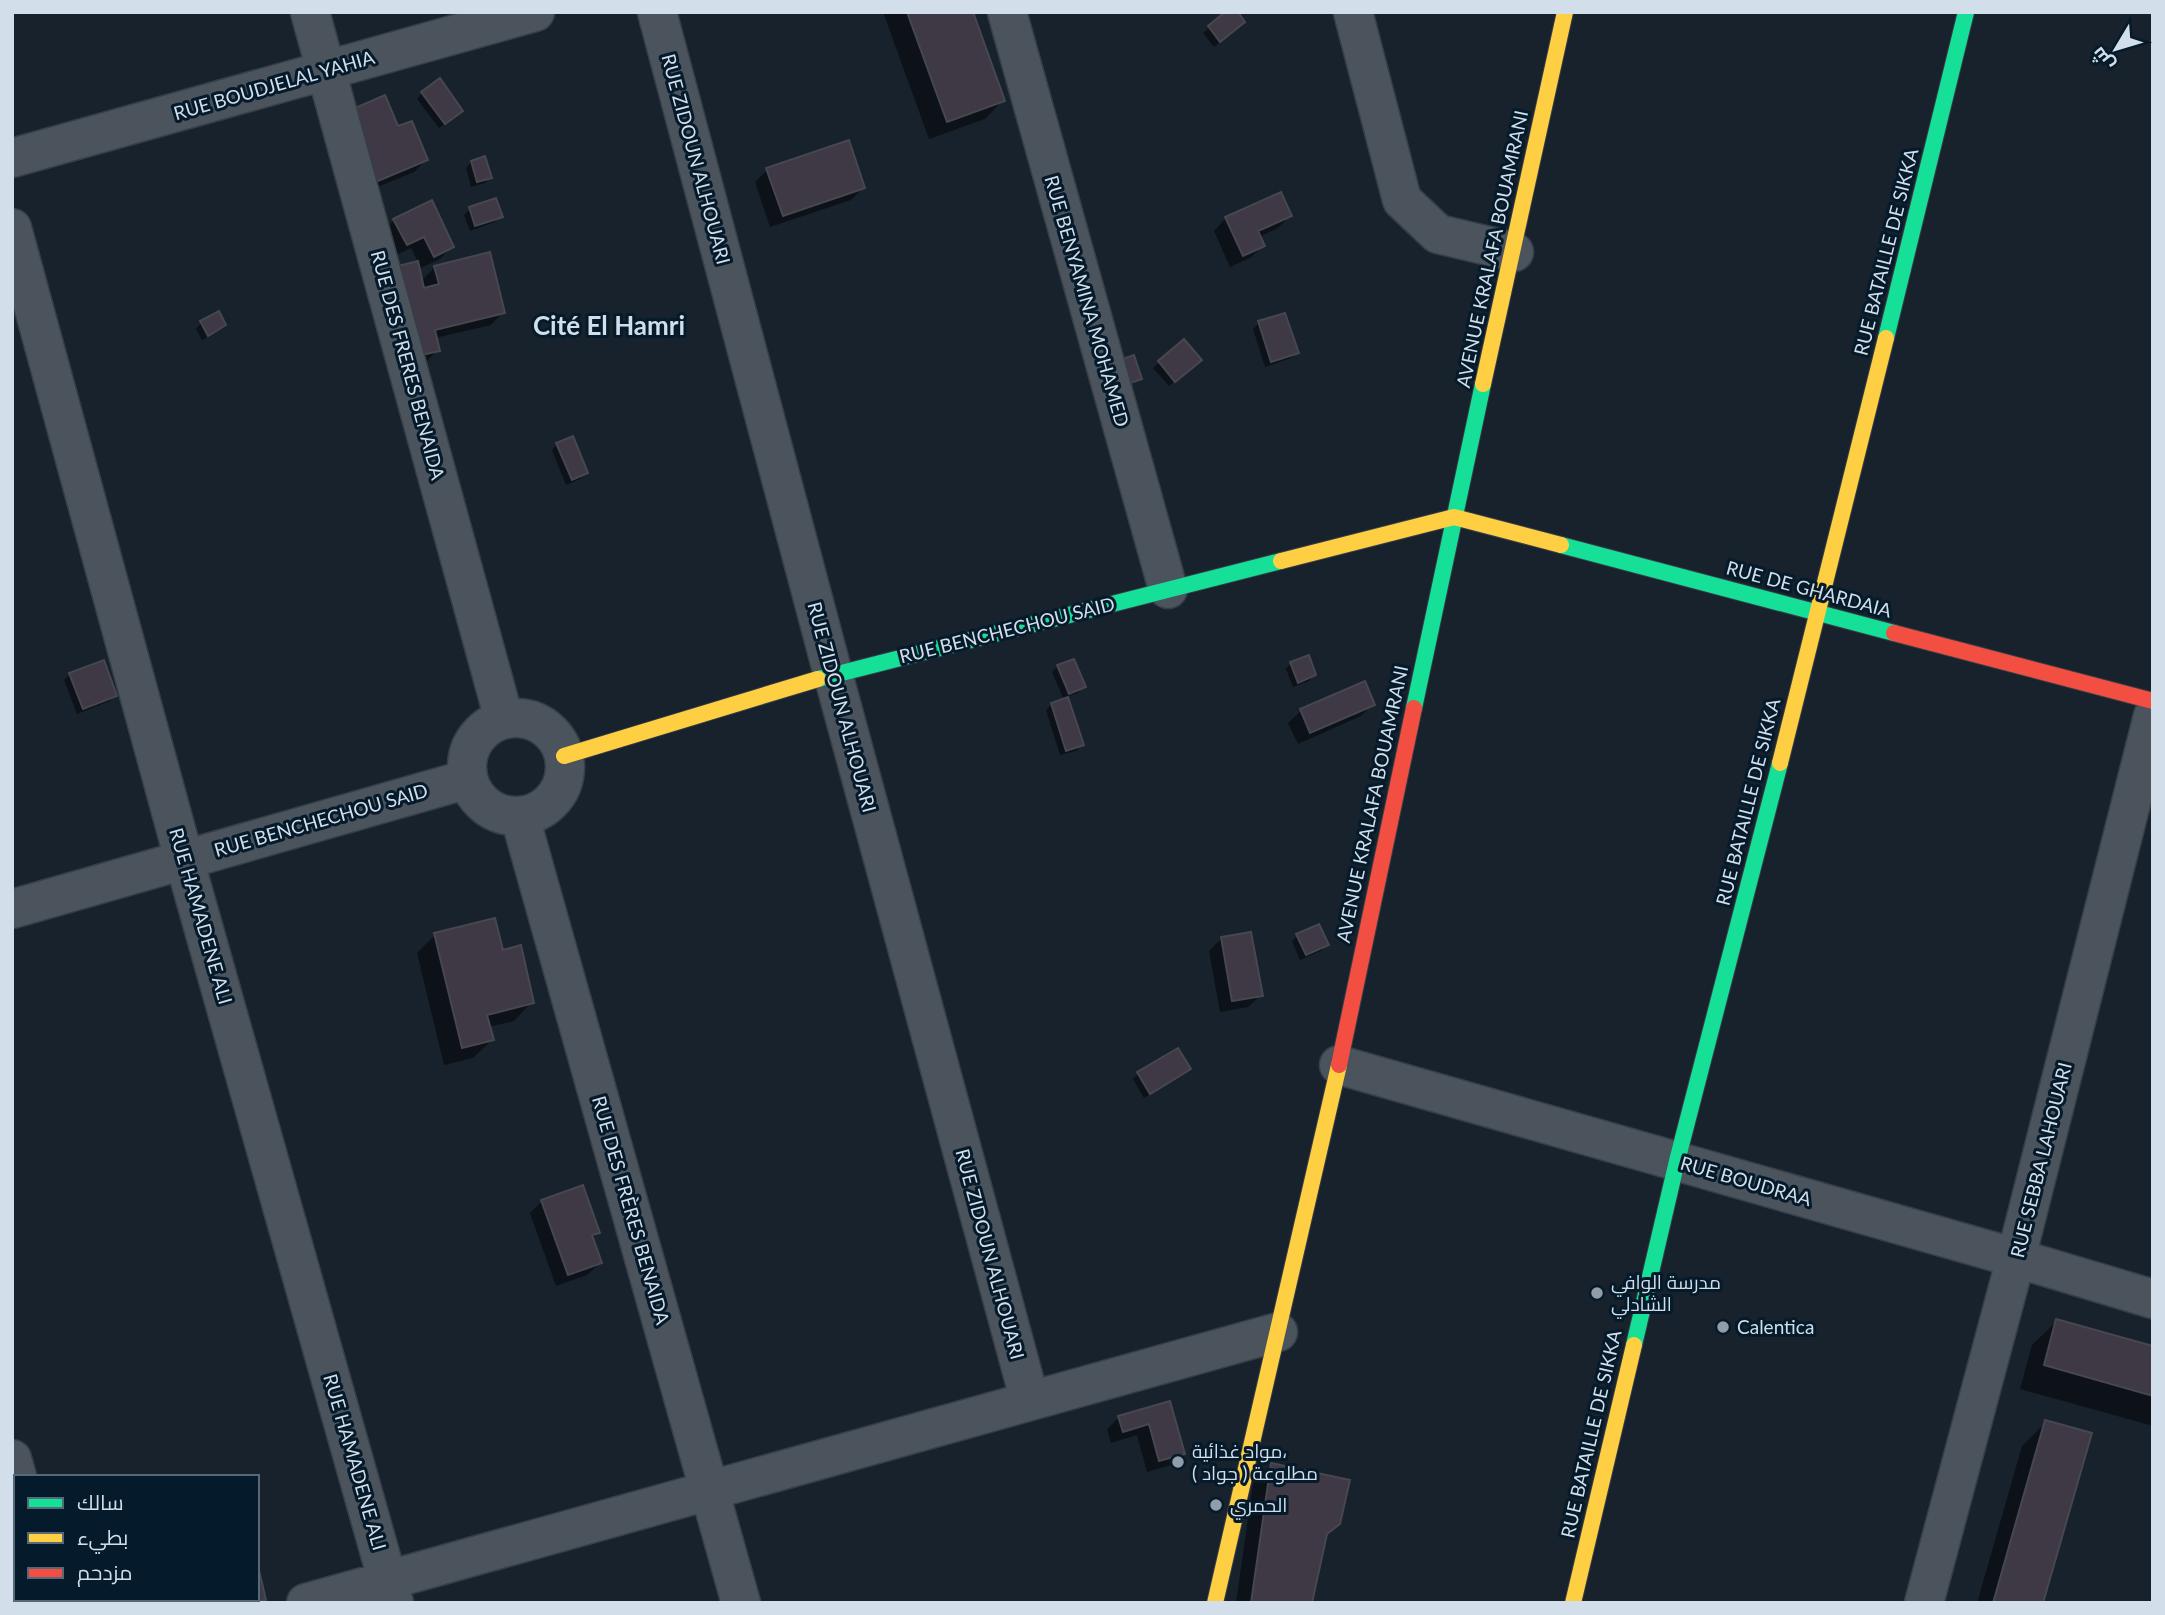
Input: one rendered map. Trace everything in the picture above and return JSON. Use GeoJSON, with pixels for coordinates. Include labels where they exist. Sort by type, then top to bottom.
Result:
{"type":"FeatureCollection","features":[{"type":"Feature","properties":{"kind":"street","name":"RUE DES FRERES BENAIDA"},"geometry":{"type":"LineString","coordinates":[[310,12],[504,719]]}},
{"type":"Feature","properties":{"kind":"street","name":"RUE BOUDJELAL YAHIA"},"geometry":{"type":"LineString","coordinates":[[12,158],[535,12]]}},
{"type":"Feature","properties":{"kind":"street","name":"RUE ZIDOUN ALHOUARI"},"geometry":{"type":"LineString","coordinates":[[657,12],[1030,1401]]}},
{"type":"Feature","properties":{"kind":"street","name":"RUE BENYAMINA MOHAMED"},"geometry":{"type":"LineString","coordinates":[[1007,12],[1168,589]]}},
{"type":"Feature","properties":{"kind":"street"},"geometry":{"type":"LineString","coordinates":[[1353,12],[1402,200],[1437,234],[1514,252]]}},
{"type":"Feature","properties":{"kind":"street","name":"AVENUE KRALAFA BOUAMRANI"},"geometry":{"type":"LineString","coordinates":[[1215,1603],[1339,1065],[1454,517],[1565,12]]}},
{"type":"Feature","properties":{"kind":"street","name":"RUE BATAILLE DE SIKKA"},"geometry":{"type":"LineString","coordinates":[[1573,1603],[1677,1161],[1819,613],[1966,12]]}},
{"type":"Feature","properties":{"kind":"street","name":"RUE HAMADENE ALI"},"geometry":{"type":"LineString","coordinates":[[12,228],[184,859],[391,1591]]}},
{"type":"Feature","properties":{"kind":"street","name":"RUE BENCHECHOU SAID"},"geometry":{"type":"LineString","coordinates":[[564,756],[833,674],[1454,517]]}},
{"type":"Feature","properties":{"kind":"street","name":"RUE DE GHARDAIA"},"geometry":{"type":"LineString","coordinates":[[1454,517],[2153,701]]}},
{"type":"Feature","properties":{"kind":"street","name":"RUE SEBBA LAHOUARI"},"geometry":{"type":"LineString","coordinates":[[1924,1603],[2016,1258],[2153,716]]}},
{"type":"Feature","properties":{"kind":"street"},"geometry":{"type":"LineString","coordinates":[[504,719],[528,719],[543,726],[556,737],[564,756],[565,777],[558,793],[542,810],[520,817],[499,813],[482,803],[468,779],[470,748],[486,728],[504,719]]}},
{"type":"Feature","properties":{"kind":"street","name":"RUE BENCHECHOU SAID"},"geometry":{"type":"LineString","coordinates":[[12,909],[468,779]]}},
{"type":"Feature","properties":{"kind":"street","name":"RUE DES FRÈRES BENAIDA"},"geometry":{"type":"LineString","coordinates":[[520,817],[741,1603]]}},
{"type":"Feature","properties":{"kind":"street","name":"RUE BOUDRAA"},"geometry":{"type":"LineString","coordinates":[[1339,1065],[2153,1299]]}},
{"type":"Feature","properties":{"kind":"street"},"geometry":{"type":"LineString","coordinates":[[306,1603],[391,1591],[710,1490],[1278,1332]]}},
{"type":"Feature","properties":{"kind":"building"},"geometry":{"type":"Polygon","coordinates":[[[907,12],[973,12],[1005,101],[947,122],[907,12]]]}},
{"type":"Feature","properties":{"kind":"building"},"geometry":{"type":"Polygon","coordinates":[[[1225,12],[1238,12],[1245,22],[1220,42],[1208,26],[1225,12]]]}},
{"type":"Feature","properties":{"kind":"building"},"geometry":{"type":"Polygon","coordinates":[[[440,78],[463,111],[445,124],[421,92],[440,78]]]}},
{"type":"Feature","properties":{"kind":"building"},"geometry":{"type":"Polygon","coordinates":[[[385,95],[398,126],[412,121],[428,160],[371,184],[341,114],[385,95]]]}},
{"type":"Feature","properties":{"kind":"building"},"geometry":{"type":"Polygon","coordinates":[[[849,140],[865,188],[783,216],[766,168],[849,140]]]}},
{"type":"Feature","properties":{"kind":"building"},"geometry":{"type":"Polygon","coordinates":[[[485,156],[492,178],[477,182],[471,161],[485,156]]]}},
{"type":"Feature","properties":{"kind":"building"},"geometry":{"type":"Polygon","coordinates":[[[1281,192],[1292,216],[1258,231],[1265,246],[1243,256],[1225,217],[1281,192]]]}},
{"type":"Feature","properties":{"kind":"building"},"geometry":{"type":"Polygon","coordinates":[[[496,198],[503,217],[475,226],[469,207],[496,198]]]}},
{"type":"Feature","properties":{"kind":"building"},"geometry":{"type":"Polygon","coordinates":[[[432,200],[454,247],[434,257],[424,237],[407,245],[393,219],[432,200]]]}},
{"type":"Feature","properties":{"kind":"building"},"geometry":{"type":"Polygon","coordinates":[[[490,252],[505,313],[435,330],[440,351],[421,355],[398,266],[418,261],[424,288],[439,284],[434,266],[490,252]]]}},
{"type":"Feature","properties":{"kind":"building"},"geometry":{"type":"Polygon","coordinates":[[[219,311],[226,325],[208,336],[200,321],[219,311]]]}},
{"type":"Feature","properties":{"kind":"building"},"geometry":{"type":"Polygon","coordinates":[[[1285,313],[1299,353],[1271,362],[1258,321],[1285,313]]]}},
{"type":"Feature","properties":{"kind":"building"},"geometry":{"type":"Polygon","coordinates":[[[1184,339],[1202,360],[1175,382],[1158,361],[1184,339]]]}},
{"type":"Feature","properties":{"kind":"building"},"geometry":{"type":"Polygon","coordinates":[[[1134,355],[1142,379],[1124,385],[1117,361],[1134,355]]]}},
{"type":"Feature","properties":{"kind":"building"},"geometry":{"type":"Polygon","coordinates":[[[573,436],[588,473],[572,480],[556,443],[573,436]]]}},
{"type":"Feature","properties":{"kind":"building"},"geometry":{"type":"Polygon","coordinates":[[[1309,655],[1316,675],[1298,683],[1290,662],[1309,655]]]}},
{"type":"Feature","properties":{"kind":"building"},"geometry":{"type":"Polygon","coordinates":[[[1074,659],[1086,687],[1069,694],[1057,665],[1074,659]]]}},
{"type":"Feature","properties":{"kind":"building"},"geometry":{"type":"Polygon","coordinates":[[[104,660],[117,696],[83,709],[69,673],[104,660]]]}},
{"type":"Feature","properties":{"kind":"building"},"geometry":{"type":"Polygon","coordinates":[[[1365,681],[1375,705],[1310,733],[1300,709],[1365,681]]]}},
{"type":"Feature","properties":{"kind":"building"},"geometry":{"type":"Polygon","coordinates":[[[1068,697],[1084,745],[1066,751],[1051,703],[1068,697]]]}},
{"type":"Feature","properties":{"kind":"building"},"geometry":{"type":"Polygon","coordinates":[[[495,918],[503,950],[521,945],[534,1003],[487,1015],[494,1040],[462,1048],[434,933],[495,918]]]}},
{"type":"Feature","properties":{"kind":"building"},"geometry":{"type":"Polygon","coordinates":[[[1319,924],[1329,945],[1306,955],[1296,934],[1319,924]]]}},
{"type":"Feature","properties":{"kind":"building"},"geometry":{"type":"Polygon","coordinates":[[[1251,932],[1263,996],[1232,1001],[1221,937],[1251,932]]]}},
{"type":"Feature","properties":{"kind":"building"},"geometry":{"type":"Polygon","coordinates":[[[1178,1048],[1191,1069],[1150,1094],[1137,1072],[1178,1048]]]}},
{"type":"Feature","properties":{"kind":"building"},"geometry":{"type":"Polygon","coordinates":[[[583,1185],[600,1233],[592,1235],[602,1263],[568,1275],[541,1200],[583,1185]]]}},
{"type":"Feature","properties":{"kind":"building"},"geometry":{"type":"Polygon","coordinates":[[[2056,1319],[2153,1346],[2153,1396],[2044,1365],[2056,1319]]]}},
{"type":"Feature","properties":{"kind":"building"},"geometry":{"type":"Polygon","coordinates":[[[1170,1401],[1185,1454],[1159,1461],[1149,1424],[1123,1432],[1118,1416],[1170,1401]]]}},
{"type":"Feature","properties":{"kind":"building"},"geometry":{"type":"Polygon","coordinates":[[[2045,1420],[2092,1433],[2043,1603],[1993,1603],[2045,1420]]]}},
{"type":"Feature","properties":{"kind":"building"},"geometry":{"type":"Polygon","coordinates":[[[1271,1463],[1350,1480],[1340,1524],[1327,1534],[1312,1603],[1251,1603],[1271,1463]]]}},
{"type":"Feature","properties":{"kind":"building"},"geometry":{"type":"Polygon","coordinates":[[[259,1570],[266,1600],[250,1603],[259,1601],[259,1570]]]}},
{"type":"Feature","properties":{"kind":"traffic: fast"},"geometry":{"type":"LineString","coordinates":[[1886,338],[1966,12]]}},
{"type":"Feature","properties":{"kind":"traffic: fast"},"geometry":{"type":"LineString","coordinates":[[1414,708],[1483,384]]}},
{"type":"Feature","properties":{"kind":"traffic: fast"},"geometry":{"type":"LineString","coordinates":[[1561,545],[1894,633]]}},
{"type":"Feature","properties":{"kind":"traffic: fast"},"geometry":{"type":"LineString","coordinates":[[818,679],[1281,561]]}},
{"type":"Feature","properties":{"kind":"traffic: fast"},"geometry":{"type":"LineString","coordinates":[[1634,1345],[1677,1161],[1780,763]]}},
{"type":"Feature","properties":{"kind":"traffic: slow"},"geometry":{"type":"LineString","coordinates":[[1483,384],[1565,12]]}},
{"type":"Feature","properties":{"kind":"traffic: slow"},"geometry":{"type":"LineString","coordinates":[[1780,763],[1886,338]]}},
{"type":"Feature","properties":{"kind":"traffic: slow"},"geometry":{"type":"LineString","coordinates":[[1281,561],[1454,517],[1561,545]]}},
{"type":"Feature","properties":{"kind":"traffic: slow"},"geometry":{"type":"LineString","coordinates":[[564,756],[818,679]]}},
{"type":"Feature","properties":{"kind":"traffic: slow"},"geometry":{"type":"LineString","coordinates":[[1215,1603],[1339,1065]]}},
{"type":"Feature","properties":{"kind":"traffic: slow"},"geometry":{"type":"LineString","coordinates":[[1573,1603],[1634,1345]]}},
{"type":"Feature","properties":{"kind":"traffic: jam"},"geometry":{"type":"LineString","coordinates":[[1894,633],[2153,701]]}},
{"type":"Feature","properties":{"kind":"traffic: jam"},"geometry":{"type":"LineString","coordinates":[[1339,1065],[1414,708]]}},
{"type":"Feature","properties":{"kind":"place","name":"مدرسة الوافي الشادلي"},"geometry":{"type":"Point","coordinates":[1597,1293]}},
{"type":"Feature","properties":{"kind":"place","name":"Calentica"},"geometry":{"type":"Point","coordinates":[1723,1327]}},
{"type":"Feature","properties":{"kind":"place","name":"مواد غذائية، مطلوعة ( جواد )"},"geometry":{"type":"Point","coordinates":[1178,1462]}},
{"type":"Feature","properties":{"kind":"place","name":"الحمري"},"geometry":{"type":"Point","coordinates":[1216,1505]}},
{"type":"Feature","properties":{"kind":"district","name":"Cité El Hamri"},"geometry":{"type":"Point","coordinates":[609,326]}}]}
